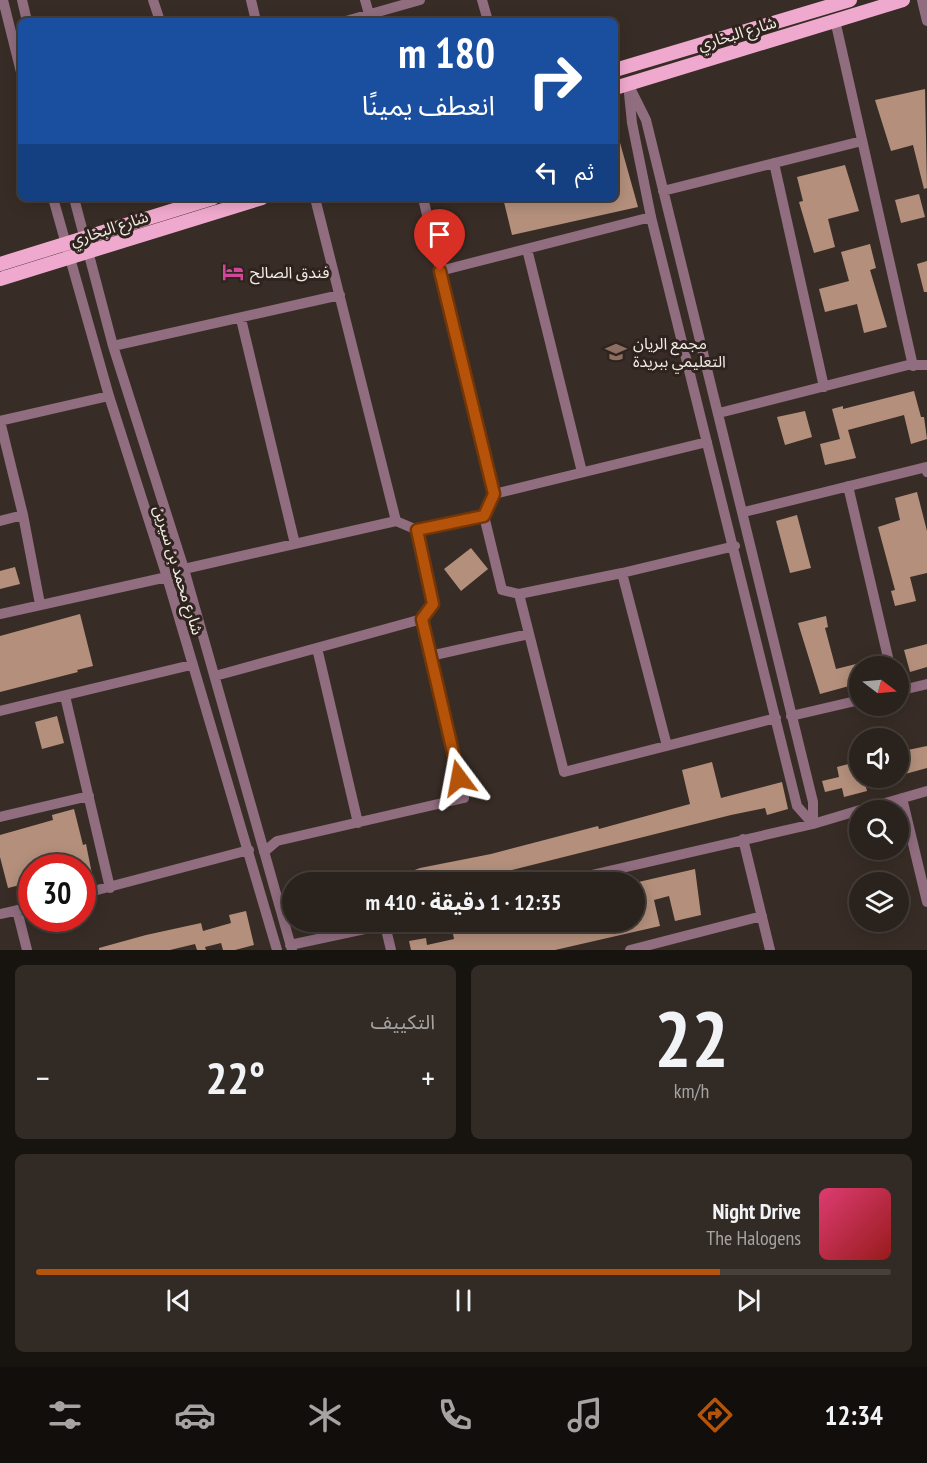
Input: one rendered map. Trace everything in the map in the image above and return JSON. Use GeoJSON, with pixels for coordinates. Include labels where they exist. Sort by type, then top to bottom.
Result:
{"type":"FeatureCollection","features":[{"type":"Feature","properties":{"kind":"main road","name":"شارع البخاري"},"geometry":{"type":"LineString","coordinates":[[618,69],[850,0]]}},
{"type":"Feature","properties":{"kind":"main road","name":"شارع البخاري"},"geometry":{"type":"LineString","coordinates":[[622,86],[903,0]]}},
{"type":"Feature","properties":{"kind":"main road","name":"شارع البخاري"},"geometry":{"type":"LineString","coordinates":[[87,246],[205,201]]}},
{"type":"Feature","properties":{"kind":"main road","name":"شارع البخاري"},"geometry":{"type":"LineString","coordinates":[[0,264],[87,246],[251,201]]}},
{"type":"Feature","properties":{"kind":"main road","name":"شارع البخاري"},"geometry":{"type":"LineString","coordinates":[[0,279],[67,251]]}},
{"type":"Feature","properties":{"kind":"street"},"geometry":{"type":"LineString","coordinates":[[3,0],[18,60]]}},
{"type":"Feature","properties":{"kind":"street"},"geometry":{"type":"LineString","coordinates":[[22,0],[26,18]]}},
{"type":"Feature","properties":{"kind":"street"},"geometry":{"type":"LineString","coordinates":[[153,0],[159,18]]}},
{"type":"Feature","properties":{"kind":"street"},"geometry":{"type":"LineString","coordinates":[[250,0],[255,18]]}},
{"type":"Feature","properties":{"kind":"street"},"geometry":{"type":"LineString","coordinates":[[365,0],[369,14]]}},
{"type":"Feature","properties":{"kind":"street"},"geometry":{"type":"LineString","coordinates":[[356,18],[420,0]]}},
{"type":"Feature","properties":{"kind":"street"},"geometry":{"type":"LineString","coordinates":[[482,0],[487,18]]}},
{"type":"Feature","properties":{"kind":"street"},"geometry":{"type":"LineString","coordinates":[[922,0],[927,21]]}},
{"type":"Feature","properties":{"kind":"street"},"geometry":{"type":"LineString","coordinates":[[835,20],[913,366]]}},
{"type":"Feature","properties":{"kind":"street"},"geometry":{"type":"LineString","coordinates":[[622,86],[646,120],[720,413],[813,802],[813,824]]}},
{"type":"Feature","properties":{"kind":"street"},"geometry":{"type":"LineString","coordinates":[[622,86],[651,217],[735,546],[797,806],[813,824]]}},
{"type":"Feature","properties":{"kind":"street"},"geometry":{"type":"LineString","coordinates":[[663,191],[862,141]]}},
{"type":"Feature","properties":{"kind":"street"},"geometry":{"type":"LineString","coordinates":[[774,163],[824,387]]}},
{"type":"Feature","properties":{"kind":"street","name":"شارع محمد بن سيرين"},"geometry":{"type":"LineString","coordinates":[[54,201],[109,396],[167,577],[191,665],[249,850],[277,950]]}},
{"type":"Feature","properties":{"kind":"street","name":"شارع محمد بن سيرين"},"geometry":{"type":"LineString","coordinates":[[75,201],[113,346],[184,569],[291,947]]}},
{"type":"Feature","properties":{"kind":"street"},"geometry":{"type":"LineString","coordinates":[[316,201],[396,521]]}},
{"type":"Feature","properties":{"kind":"street"},"geometry":{"type":"LineString","coordinates":[[424,201],[494,494],[484,516],[502,590],[519,594],[622,573],[735,546]]}},
{"type":"Feature","properties":{"kind":"street"},"geometry":{"type":"LineString","coordinates":[[440,271],[651,217]]}},
{"type":"Feature","properties":{"kind":"street"},"geometry":{"type":"LineString","coordinates":[[527,249],[582,472]]}},
{"type":"Feature","properties":{"kind":"street"},"geometry":{"type":"LineString","coordinates":[[113,346],[241,319],[339,294]]}},
{"type":"Feature","properties":{"kind":"street"},"geometry":{"type":"LineString","coordinates":[[241,319],[295,544]]}},
{"type":"Feature","properties":{"kind":"street"},"geometry":{"type":"LineString","coordinates":[[720,413],[908,365],[927,366]]}},
{"type":"Feature","properties":{"kind":"street"},"geometry":{"type":"LineString","coordinates":[[40,604],[23,515],[0,421],[109,396]]}},
{"type":"Feature","properties":{"kind":"street"},"geometry":{"type":"LineString","coordinates":[[494,494],[707,442]]}},
{"type":"Feature","properties":{"kind":"street"},"geometry":{"type":"LineString","coordinates":[[744,512],[926,467],[927,472]]}},
{"type":"Feature","properties":{"kind":"street"},"geometry":{"type":"LineString","coordinates":[[848,486],[888,656]]}},
{"type":"Feature","properties":{"kind":"street"},"geometry":{"type":"LineString","coordinates":[[0,520],[23,515]]}},
{"type":"Feature","properties":{"kind":"street"},"geometry":{"type":"LineString","coordinates":[[184,569],[396,521],[417,530],[484,516]]}},
{"type":"Feature","properties":{"kind":"street"},"geometry":{"type":"LineString","coordinates":[[214,676],[422,619],[433,604],[417,530]]}},
{"type":"Feature","properties":{"kind":"street"},"geometry":{"type":"LineString","coordinates":[[622,573],[667,746]]}},
{"type":"Feature","properties":{"kind":"street"},"geometry":{"type":"LineString","coordinates":[[0,614],[167,577]]}},
{"type":"Feature","properties":{"kind":"street"},"geometry":{"type":"LineString","coordinates":[[519,594],[564,772],[776,718]]}},
{"type":"Feature","properties":{"kind":"street"},"geometry":{"type":"LineString","coordinates":[[264,852],[278,841],[464,798],[422,619]]}},
{"type":"Feature","properties":{"kind":"street"},"geometry":{"type":"LineString","coordinates":[[430,656],[529,634]]}},
{"type":"Feature","properties":{"kind":"street"},"geometry":{"type":"LineString","coordinates":[[317,648],[358,823]]}},
{"type":"Feature","properties":{"kind":"street"},"geometry":{"type":"LineString","coordinates":[[0,711],[191,665]]}},
{"type":"Feature","properties":{"kind":"street"},"geometry":{"type":"LineString","coordinates":[[909,688],[927,684]]}},
{"type":"Feature","properties":{"kind":"street"},"geometry":{"type":"LineString","coordinates":[[65,696],[110,888]]}},
{"type":"Feature","properties":{"kind":"street"},"geometry":{"type":"LineString","coordinates":[[791,716],[849,703]]}},
{"type":"Feature","properties":{"kind":"street"},"geometry":{"type":"LineString","coordinates":[[895,800],[927,791]]}},
{"type":"Feature","properties":{"kind":"street"},"geometry":{"type":"LineString","coordinates":[[0,817],[89,796]]}},
{"type":"Feature","properties":{"kind":"street"},"geometry":{"type":"LineString","coordinates":[[902,798],[927,902]]}},
{"type":"Feature","properties":{"kind":"street"},"geometry":{"type":"LineString","coordinates":[[603,872],[813,824],[849,813]]}},
{"type":"Feature","properties":{"kind":"street"},"geometry":{"type":"LineString","coordinates":[[742,839],[770,950]]}},
{"type":"Feature","properties":{"kind":"street"},"geometry":{"type":"LineString","coordinates":[[96,891],[249,850]]}},
{"type":"Feature","properties":{"kind":"street"},"geometry":{"type":"LineString","coordinates":[[0,914],[17,910],[27,950]]}},
{"type":"Feature","properties":{"kind":"street"},"geometry":{"type":"LineString","coordinates":[[630,950],[762,916]]}},
{"type":"Feature","properties":{"kind":"street"},"geometry":{"type":"LineString","coordinates":[[291,947],[355,932]]}},
{"type":"Feature","properties":{"kind":"street"},"geometry":{"type":"LineString","coordinates":[[387,932],[391,950]]}},
{"type":"Feature","properties":{"kind":"building"},"geometry":{"type":"Polygon","coordinates":[[[925,89],[927,188],[924,189],[913,145],[891,151],[875,100],[925,89]]]}},
{"type":"Feature","properties":{"kind":"building"},"geometry":{"type":"Polygon","coordinates":[[[618,136],[638,207],[512,235],[504,201],[618,201],[618,136]]]}},
{"type":"Feature","properties":{"kind":"building"},"geometry":{"type":"Polygon","coordinates":[[[845,165],[859,211],[828,219],[835,247],[814,253],[799,202],[803,201],[797,177],[845,165]]]}},
{"type":"Feature","properties":{"kind":"building"},"geometry":{"type":"Polygon","coordinates":[[[919,194],[925,217],[901,223],[895,200],[919,194]]]}},
{"type":"Feature","properties":{"kind":"building"},"geometry":{"type":"Polygon","coordinates":[[[870,244],[876,268],[870,270],[887,327],[864,333],[857,304],[825,312],[819,289],[849,281],[841,252],[870,244]]]}},
{"type":"Feature","properties":{"kind":"building"},"geometry":{"type":"Polygon","coordinates":[[[927,261],[927,292],[924,292],[917,264],[927,261]]]}},
{"type":"Feature","properties":{"kind":"building"},"geometry":{"type":"Polygon","coordinates":[[[914,391],[921,417],[924,417],[927,439],[911,444],[904,415],[848,430],[856,458],[825,465],[820,444],[840,439],[832,409],[843,406],[843,409],[914,391]]]}},
{"type":"Feature","properties":{"kind":"building"},"geometry":{"type":"Polygon","coordinates":[[[805,411],[812,437],[785,445],[777,417],[805,411]]]}},
{"type":"Feature","properties":{"kind":"building"},"geometry":{"type":"Polygon","coordinates":[[[917,492],[927,531],[927,573],[910,577],[916,601],[895,606],[891,591],[895,590],[878,527],[900,520],[895,498],[917,492]]]}},
{"type":"Feature","properties":{"kind":"building"},"geometry":{"type":"Polygon","coordinates":[[[797,515],[811,568],[790,573],[776,521],[797,515]]]}},
{"type":"Feature","properties":{"kind":"building"},"geometry":{"type":"Polygon","coordinates":[[[471,548],[488,569],[461,591],[444,569],[471,548]]]}},
{"type":"Feature","properties":{"kind":"building"},"geometry":{"type":"Polygon","coordinates":[[[15,567],[20,584],[0,589],[0,571],[15,567]]]}},
{"type":"Feature","properties":{"kind":"building"},"geometry":{"type":"Polygon","coordinates":[[[80,614],[93,666],[0,692],[0,636],[80,614]]]}},
{"type":"Feature","properties":{"kind":"building"},"geometry":{"type":"Polygon","coordinates":[[[826,616],[828,627],[825,628],[836,669],[849,666],[849,686],[820,694],[798,623],[826,616]]]}},
{"type":"Feature","properties":{"kind":"building"},"geometry":{"type":"Polygon","coordinates":[[[927,644],[927,667],[910,672],[909,656],[906,656],[904,650],[927,644]]]}},
{"type":"Feature","properties":{"kind":"building"},"geometry":{"type":"Polygon","coordinates":[[[57,716],[64,743],[42,749],[35,722],[57,716]]]}},
{"type":"Feature","properties":{"kind":"building"},"geometry":{"type":"Polygon","coordinates":[[[927,746],[927,768],[909,773],[909,750],[927,746]]]}},
{"type":"Feature","properties":{"kind":"building"},"geometry":{"type":"Polygon","coordinates":[[[712,762],[721,798],[782,782],[788,809],[767,815],[765,808],[731,815],[504,872],[409,872],[491,854],[598,826],[599,829],[690,804],[682,770],[712,762]]]}},
{"type":"Feature","properties":{"kind":"building"},"geometry":{"type":"Polygon","coordinates":[[[849,764],[849,788],[866,788],[867,791],[844,797],[842,788],[825,792],[822,781],[839,777],[837,767],[849,764]]]}},
{"type":"Feature","properties":{"kind":"building"},"geometry":{"type":"Polygon","coordinates":[[[74,809],[83,845],[86,844],[88,854],[18,854],[18,886],[8,888],[0,857],[0,835],[53,820],[52,815],[74,809]]]}},
{"type":"Feature","properties":{"kind":"building"},"geometry":{"type":"Polygon","coordinates":[[[695,869],[701,915],[675,921],[669,896],[654,900],[660,926],[645,929],[645,880],[695,869]]]}},
{"type":"Feature","properties":{"kind":"building"},"geometry":{"type":"Polygon","coordinates":[[[246,911],[254,945],[235,950],[223,950],[221,943],[205,947],[206,950],[197,950],[195,944],[170,950],[99,950],[99,948],[146,935],[201,923],[203,931],[231,923],[229,915],[246,911]]]}},
{"type":"Feature","properties":{"kind":"building"},"geometry":{"type":"Polygon","coordinates":[[[453,932],[634,932],[555,950],[411,950],[409,941],[426,938],[427,945],[454,939],[453,932]]]}},
{"type":"Feature","properties":{"kind":"place","name":"فندق الصالح"},"geometry":{"type":"Point","coordinates":[233,272]}},
{"type":"Feature","properties":{"kind":"place","name":"مجمع الريان التعليمي ببريدة"},"geometry":{"type":"Point","coordinates":[616,352]}},
{"type":"Feature","properties":{"kind":"route"},"geometry":{"type":"LineString","coordinates":[[440,271],[494,494],[484,516],[417,530],[433,604],[422,619],[459,778]]}}]}
